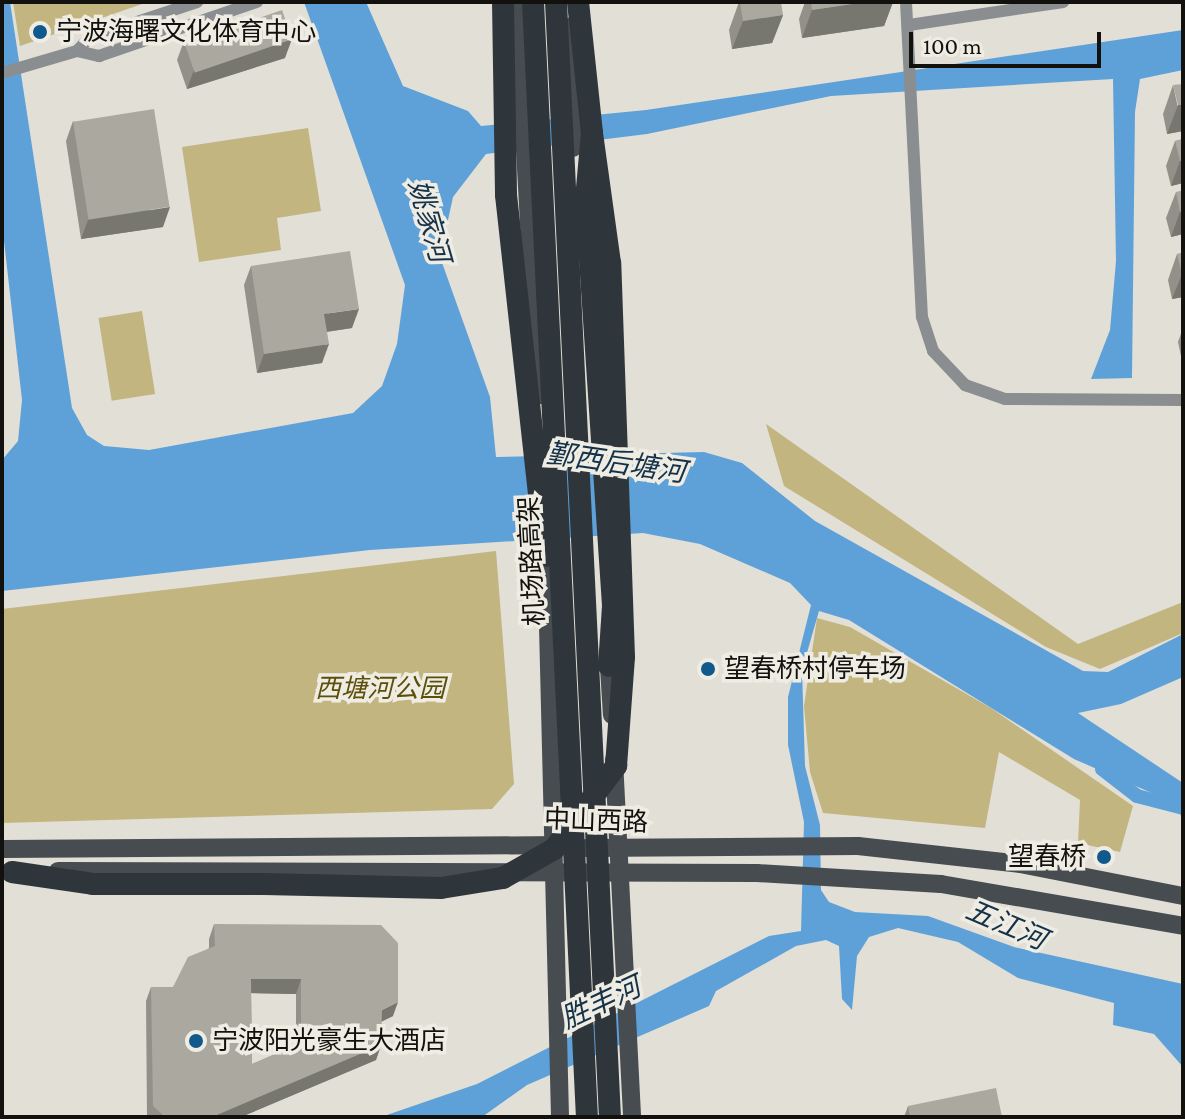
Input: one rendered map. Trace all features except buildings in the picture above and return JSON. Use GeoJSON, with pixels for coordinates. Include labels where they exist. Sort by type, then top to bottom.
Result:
{"type":"FeatureCollection","features":[{"type":"Feature","properties":{"kind":"highway"},"geometry":{"type":"LineString","coordinates":[[503,2],[506,195],[547,559]]}},
{"type":"Feature","properties":{"kind":"highway","name":"机场路高架"},"geometry":{"type":"LineString","coordinates":[[533,2],[587,1117]]}},
{"type":"Feature","properties":{"kind":"highway","name":"机场路高架"},"geometry":{"type":"LineString","coordinates":[[556,2],[610,1117]]}},
{"type":"Feature","properties":{"kind":"highway"},"geometry":{"type":"LineString","coordinates":[[7,872],[93,884],[441,888],[503,878],[554,849],[616,766],[624,657],[612,311],[578,2]]}},
{"type":"Feature","properties":{"kind":"highway"},"geometry":{"type":"LineString","coordinates":[[592,133],[586,199],[613,606],[609,666]]}},
{"type":"Feature","properties":{"kind":"main road"},"geometry":{"type":"LineString","coordinates":[[517,2],[547,559],[553,1020],[560,1117]]}},
{"type":"Feature","properties":{"kind":"main road"},"geometry":{"type":"LineString","coordinates":[[571,2],[574,164],[609,666],[632,1117]]}},
{"type":"Feature","properties":{"kind":"main road","name":"中山西路"},"geometry":{"type":"LineString","coordinates":[[2,849],[550,844],[619,850],[858,846],[1020,864],[1183,896]]}},
{"type":"Feature","properties":{"kind":"main road","name":"中山西路"},"geometry":{"type":"LineString","coordinates":[[7,872],[449,868],[550,876],[757,873],[941,884],[1183,926]]}},
{"type":"Feature","properties":{"kind":"street"},"geometry":{"type":"LineString","coordinates":[[77,51],[89,38],[197,2]]}},
{"type":"Feature","properties":{"kind":"street"},"geometry":{"type":"LineString","coordinates":[[2,73],[77,51],[99,56],[257,2]]}},
{"type":"Feature","properties":{"kind":"street"},"geometry":{"type":"LineString","coordinates":[[906,2],[916,109],[922,317],[947,371],[1005,399],[1183,400]]}},
{"type":"Feature","properties":{"kind":"street"},"geometry":{"type":"LineString","coordinates":[[909,25],[1063,2]]}},
{"type":"Feature","properties":{"kind":"green space","name":"宁波海曙文化体育中心"},"geometry":{"type":"Polygon","coordinates":[[[13,2],[148,2],[20,46],[13,2]]]}},
{"type":"Feature","properties":{"kind":"green space"},"geometry":{"type":"Polygon","coordinates":[[[308,128],[321,211],[277,218],[281,250],[199,262],[182,147],[308,128]]]}},
{"type":"Feature","properties":{"kind":"green space"},"geometry":{"type":"Polygon","coordinates":[[[142,311],[155,394],[112,401],[99,318],[142,311]]]}},
{"type":"Feature","properties":{"kind":"green space"},"geometry":{"type":"Polygon","coordinates":[[[766,424],[1078,644],[1183,602],[1183,633],[1100,669],[1046,647],[784,486],[766,424]]]}},
{"type":"Feature","properties":{"kind":"green space","name":"西塘河公园"},"geometry":{"type":"Polygon","coordinates":[[[496,551],[514,784],[492,809],[2,823],[2,609],[496,551]]]}},
{"type":"Feature","properties":{"kind":"green space"},"geometry":{"type":"Polygon","coordinates":[[[817,618],[850,627],[991,708],[1133,806],[1120,852],[1078,843],[1080,800],[999,752],[985,828],[823,813],[810,772],[804,706],[817,618]]]}},
{"type":"Feature","properties":{"kind":"water","name":"姚家河"},"geometry":{"type":"Polygon","coordinates":[[[2,2],[10,2],[72,408],[87,435],[104,446],[149,450],[353,413],[382,386],[397,344],[405,285],[304,2],[366,2],[403,86],[468,111],[481,126],[646,110],[1183,30],[1183,70],[1140,79],[1135,112],[1132,378],[1091,379],[1110,330],[1116,261],[1113,79],[831,96],[647,134],[486,154],[453,197],[440,257],[490,397],[496,457],[704,452],[742,463],[815,521],[1083,671],[1108,672],[1183,634],[1183,677],[1121,704],[1078,713],[1183,783],[1183,818],[1170,801],[1074,759],[849,620],[819,611],[802,670],[805,766],[820,825],[821,890],[829,902],[855,912],[928,916],[1014,947],[1183,984],[1183,1067],[1154,1034],[1113,1025],[1114,1003],[1018,978],[958,942],[898,928],[869,937],[857,956],[852,1010],[842,999],[839,946],[826,940],[796,946],[716,991],[709,1006],[527,1085],[482,1117],[381,1117],[477,1084],[769,936],[801,931],[804,822],[788,745],[788,697],[811,605],[790,583],[700,544],[643,533],[370,550],[2,591],[2,460],[18,441],[22,400],[2,223],[2,2]]]}},
{"type":"Feature","properties":{"kind":"waterway","name":"鄞西后塘河"},"geometry":{"type":"LineString","coordinates":[[1102,769],[1137,796],[1183,808]]}},
{"type":"Feature","properties":{"kind":"place","name":"宁波海曙文化体育中心"},"geometry":{"type":"Point","coordinates":[40,32]}},
{"type":"Feature","properties":{"kind":"place","name":"望春桥村停车场"},"geometry":{"type":"Point","coordinates":[708,669]}},
{"type":"Feature","properties":{"kind":"place","name":"望春桥"},"geometry":{"type":"Point","coordinates":[1104,857]}},
{"type":"Feature","properties":{"kind":"place","name":"宁波阳光豪生大酒店"},"geometry":{"type":"Point","coordinates":[196,1041]}},
{"type":"Feature","properties":{"kind":"water label","name":"五江河"},"geometry":{"type":"Point","coordinates":[1006,925]}},
{"type":"Feature","properties":{"kind":"water label","name":"胜丰河"},"geometry":{"type":"Point","coordinates":[601,1003]}}]}
